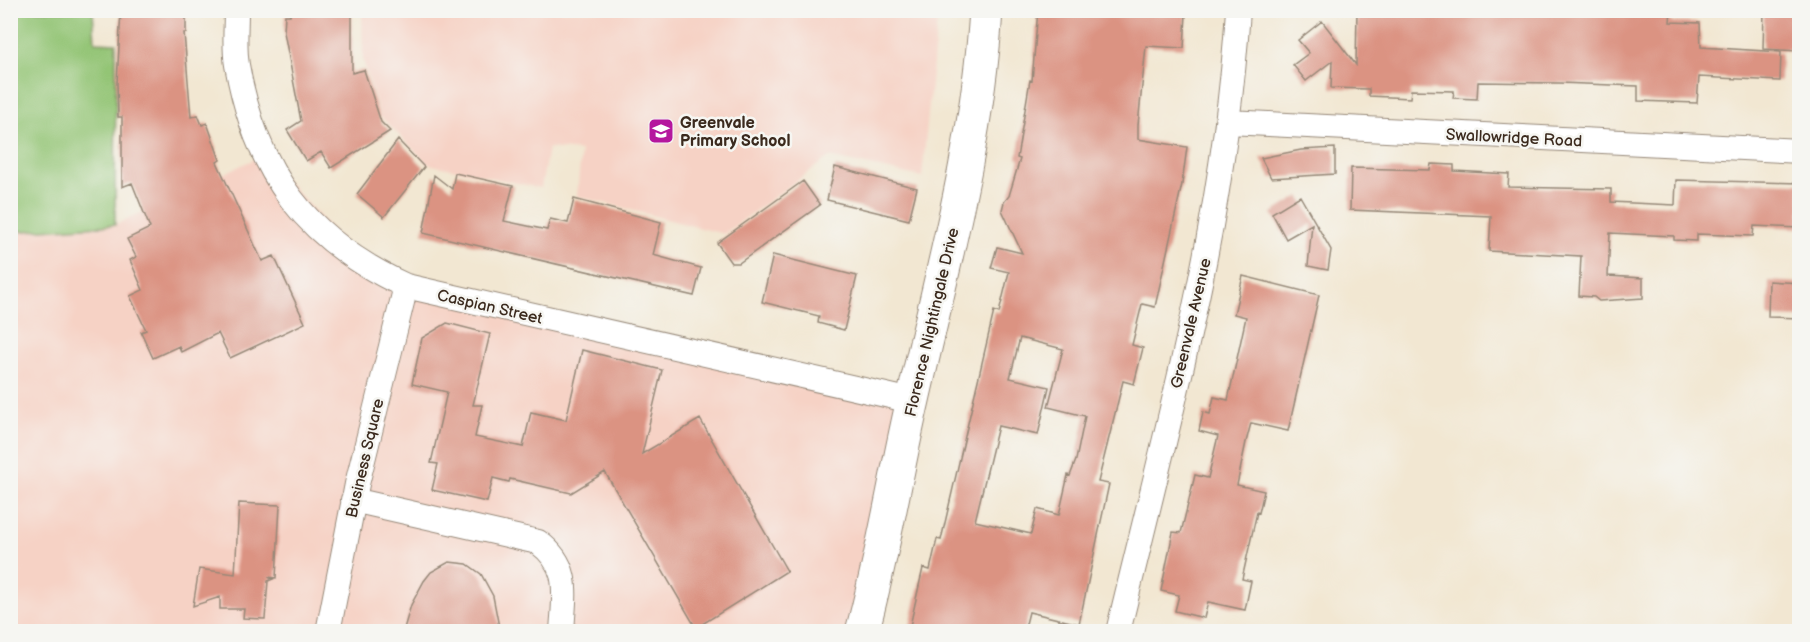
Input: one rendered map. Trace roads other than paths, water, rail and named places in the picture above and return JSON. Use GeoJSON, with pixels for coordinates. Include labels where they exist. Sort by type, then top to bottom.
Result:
{"type":"FeatureCollection","features":[{"type":"Feature","properties":{"kind":"street","name":"Caspian Street"},"geometry":{"type":"LineString","coordinates":[[236,10],[237,64],[259,145],[279,182],[302,214],[330,242],[370,270],[406,286],[912,401]]}},
{"type":"Feature","properties":{"kind":"street","name":"Florence Nightingale Drive"},"geometry":{"type":"LineString","coordinates":[[862,632],[972,130],[983,56],[986,10]]}},
{"type":"Feature","properties":{"kind":"street","name":"Greenvale Avenue"},"geometry":{"type":"LineString","coordinates":[[1118,632],[1201,280],[1228,122],[1238,10]]}},
{"type":"Feature","properties":{"kind":"street","name":"Swallowridge Road"},"geometry":{"type":"LineString","coordinates":[[1228,122],[1800,151]]}},
{"type":"Feature","properties":{"kind":"street","name":"Business Square"},"geometry":{"type":"LineString","coordinates":[[328,632],[353,500],[406,286]]}},
{"type":"Feature","properties":{"kind":"street"},"geometry":{"type":"LineString","coordinates":[[353,500],[538,542],[551,552],[562,569],[565,586],[562,632]]}},
{"type":"Feature","properties":{"kind":"place","name":"Greenvale Primary School"},"geometry":{"type":"Point","coordinates":[661,131]}}]}
